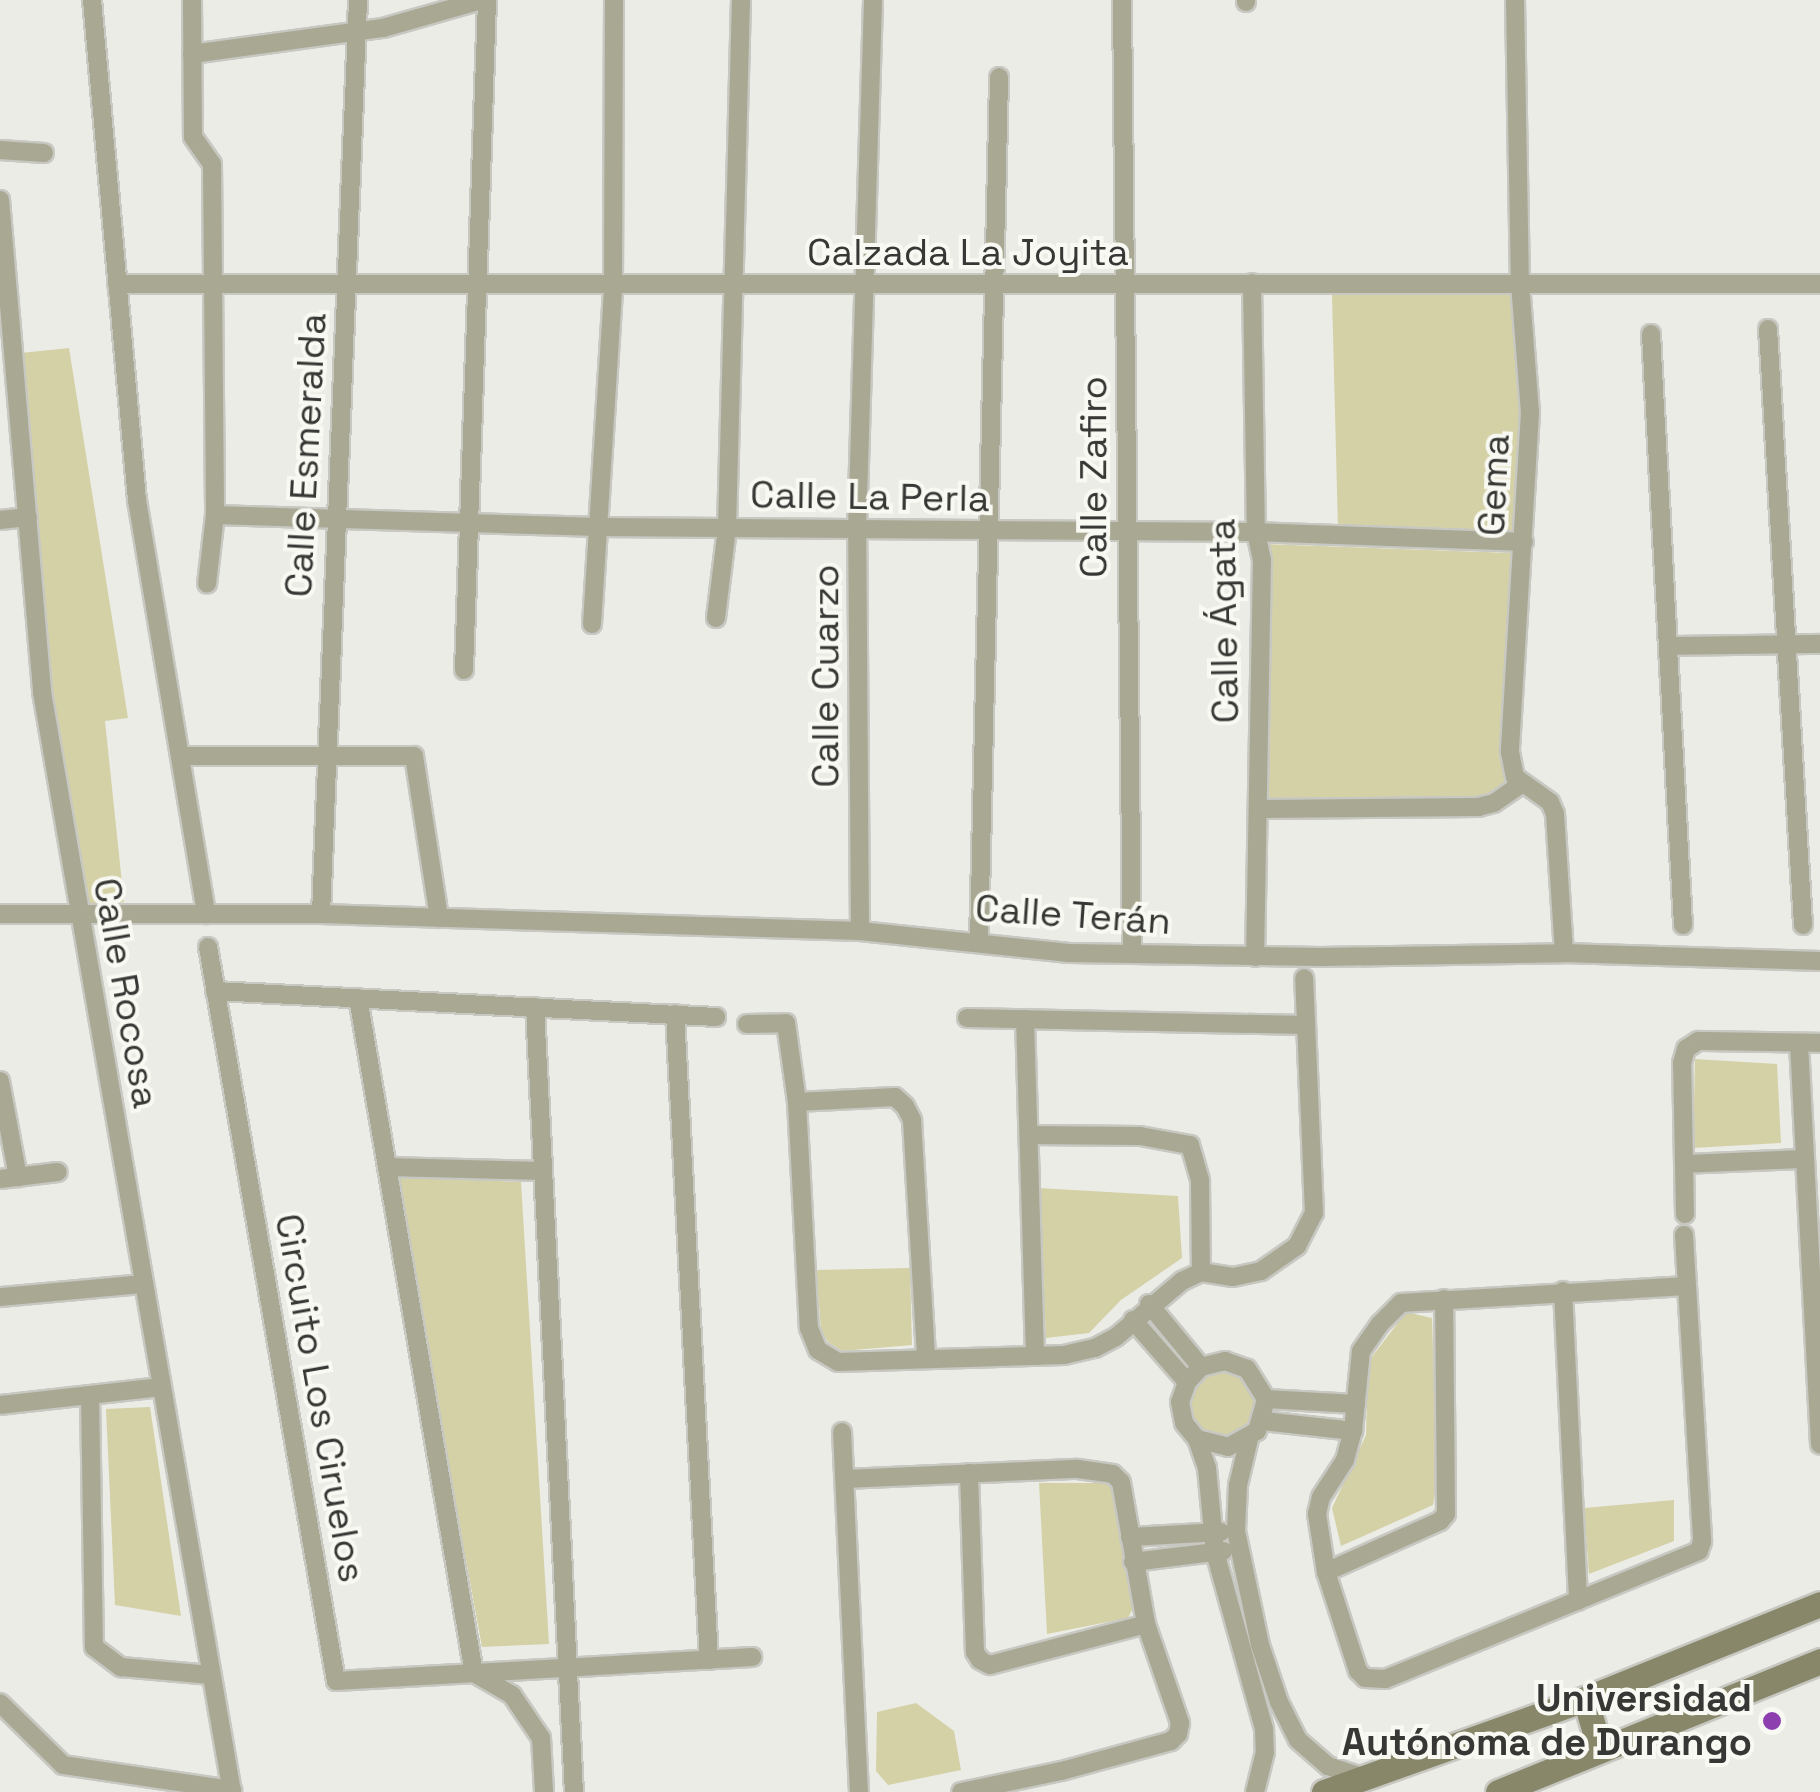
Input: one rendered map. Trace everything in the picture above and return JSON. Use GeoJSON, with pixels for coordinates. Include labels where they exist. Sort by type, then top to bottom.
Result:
{"type":"FeatureCollection","features":[{"type":"Feature","properties":{"kind":"main road"},"geometry":{"type":"LineString","coordinates":[[1324,1792],[1585,1699],[1820,1604]]}},
{"type":"Feature","properties":{"kind":"main road"},"geometry":{"type":"LineString","coordinates":[[1498,1792],[1820,1661]]}},
{"type":"Feature","properties":{"kind":"main road"},"geometry":{"type":"LineString","coordinates":[[1585,1699],[1600,1750]]}},
{"type":"Feature","properties":{"kind":"street"},"geometry":{"type":"LineString","coordinates":[[92,0],[137,500],[206,914]]}},
{"type":"Feature","properties":{"kind":"street"},"geometry":{"type":"LineString","coordinates":[[192,0],[194,138],[212,164],[215,515],[206,584]]}},
{"type":"Feature","properties":{"kind":"street","name":"Calle Esmeralda"},"geometry":{"type":"LineString","coordinates":[[321,914],[358,0]]}},
{"type":"Feature","properties":{"kind":"street"},"geometry":{"type":"LineString","coordinates":[[192,54],[358,31],[484,0],[464,670]]}},
{"type":"Feature","properties":{"kind":"street"},"geometry":{"type":"LineString","coordinates":[[592,624],[613,286],[614,0]]}},
{"type":"Feature","properties":{"kind":"street"},"geometry":{"type":"LineString","coordinates":[[716,618],[727,528],[741,0]]}},
{"type":"Feature","properties":{"kind":"street","name":"Calle Cuarzo"},"geometry":{"type":"LineString","coordinates":[[860,931],[857,530],[873,0]]}},
{"type":"Feature","properties":{"kind":"street","name":"Calle Zafiro"},"geometry":{"type":"LineString","coordinates":[[1122,0],[1132,954]]}},
{"type":"Feature","properties":{"kind":"street","name":"Gema"},"geometry":{"type":"LineString","coordinates":[[1515,0],[1520,283],[1530,412],[1510,752],[1512,771],[1521,784]]}},
{"type":"Feature","properties":{"kind":"street"},"geometry":{"type":"LineString","coordinates":[[978,941],[999,77]]}},
{"type":"Feature","properties":{"kind":"street"},"geometry":{"type":"LineString","coordinates":[[0,150],[44,154]]}},
{"type":"Feature","properties":{"kind":"street","name":"Calle Rocosa"},"geometry":{"type":"LineString","coordinates":[[0,200],[42,692],[232,1791]]}},
{"type":"Feature","properties":{"kind":"street","name":"Calle Ágata"},"geometry":{"type":"LineString","coordinates":[[1252,283],[1256,532],[1262,560],[1255,957]]}},
{"type":"Feature","properties":{"kind":"street","name":"Calzada La Joyita"},"geometry":{"type":"LineString","coordinates":[[117,284],[1820,284]]}},
{"type":"Feature","properties":{"kind":"street"},"geometry":{"type":"LineString","coordinates":[[1768,329],[1803,925]]}},
{"type":"Feature","properties":{"kind":"street"},"geometry":{"type":"LineString","coordinates":[[1651,334],[1683,925]]}},
{"type":"Feature","properties":{"kind":"street","name":"Calle La Perla"},"geometry":{"type":"LineString","coordinates":[[215,515],[598,528],[1256,532],[1524,542]]}},
{"type":"Feature","properties":{"kind":"street"},"geometry":{"type":"LineString","coordinates":[[0,520],[28,517]]}},
{"type":"Feature","properties":{"kind":"street"},"geometry":{"type":"LineString","coordinates":[[1668,646],[1820,644]]}},
{"type":"Feature","properties":{"kind":"street"},"geometry":{"type":"LineString","coordinates":[[180,756],[414,756],[440,918]]}},
{"type":"Feature","properties":{"kind":"street"},"geometry":{"type":"LineString","coordinates":[[1258,809],[1478,807],[1494,803],[1521,784],[1546,798],[1555,814],[1564,954]]}},
{"type":"Feature","properties":{"kind":"street","name":"Calle Terán"},"geometry":{"type":"LineString","coordinates":[[0,914],[321,914],[860,931],[1070,954],[1564,954],[1820,961]]}},
{"type":"Feature","properties":{"kind":"street","name":"Circuito Los Ciruelos"},"geometry":{"type":"LineString","coordinates":[[208,947],[336,1681],[752,1657]]}},
{"type":"Feature","properties":{"kind":"street"},"geometry":{"type":"LineString","coordinates":[[747,1024],[786,1023],[797,1102],[809,1328],[818,1350],[838,1362],[1035,1356],[1095,1348],[1149,1304],[1201,1272],[1234,1277],[1279,1262],[1296,1246],[1314,1213],[1304,978]]}},
{"type":"Feature","properties":{"kind":"street"},"geometry":{"type":"LineString","coordinates":[[215,991],[716,1016]]}},
{"type":"Feature","properties":{"kind":"street"},"geometry":{"type":"LineString","coordinates":[[358,998],[474,1673],[512,1695],[541,1738],[544,1792]]}},
{"type":"Feature","properties":{"kind":"street"},"geometry":{"type":"LineString","coordinates":[[535,1007],[574,1792]]}},
{"type":"Feature","properties":{"kind":"street"},"geometry":{"type":"LineString","coordinates":[[675,1014],[710,1660]]}},
{"type":"Feature","properties":{"kind":"street"},"geometry":{"type":"LineString","coordinates":[[967,1018],[1305,1026]]}},
{"type":"Feature","properties":{"kind":"street"},"geometry":{"type":"LineString","coordinates":[[1026,1019],[1035,1356]]}},
{"type":"Feature","properties":{"kind":"street"},"geometry":{"type":"LineString","coordinates":[[1686,1214],[1682,1062],[1686,1048],[1698,1041],[1820,1043]]}},
{"type":"Feature","properties":{"kind":"street"},"geometry":{"type":"LineString","coordinates":[[1799,1043],[1820,1444]]}},
{"type":"Feature","properties":{"kind":"street"},"geometry":{"type":"LineString","coordinates":[[0,1081],[9,1178],[58,1172]]}},
{"type":"Feature","properties":{"kind":"street"},"geometry":{"type":"LineString","coordinates":[[797,1102],[895,1097],[905,1106],[912,1120],[926,1359]]}},
{"type":"Feature","properties":{"kind":"street"},"geometry":{"type":"LineString","coordinates":[[1029,1135],[1140,1136],[1190,1144],[1199,1170],[1201,1272]]}},
{"type":"Feature","properties":{"kind":"street"},"geometry":{"type":"LineString","coordinates":[[1684,1164],[1805,1159]]}},
{"type":"Feature","properties":{"kind":"street"},"geometry":{"type":"LineString","coordinates":[[387,1167],[543,1171]]}},
{"type":"Feature","properties":{"kind":"street"},"geometry":{"type":"LineString","coordinates":[[1684,1235],[1702,1541],[1699,1552],[1385,1679],[1371,1680],[1358,1671],[1326,1572],[1317,1514],[1321,1498],[1345,1460],[1353,1431],[1356,1363],[1380,1324],[1401,1303],[1685,1286]]}},
{"type":"Feature","properties":{"kind":"street"},"geometry":{"type":"LineString","coordinates":[[0,1297],[143,1284]]}},
{"type":"Feature","properties":{"kind":"street"},"geometry":{"type":"LineString","coordinates":[[1562,1291],[1578,1601]]}},
{"type":"Feature","properties":{"kind":"street"},"geometry":{"type":"LineString","coordinates":[[1326,1572],[1440,1521],[1446,1514],[1444,1299]]}},
{"type":"Feature","properties":{"kind":"street"},"geometry":{"type":"LineString","coordinates":[[1149,1304],[1202,1367]]}},
{"type":"Feature","properties":{"kind":"street"},"geometry":{"type":"LineString","coordinates":[[1133,1320],[1186,1382]]}},
{"type":"Feature","properties":{"kind":"street"},"geometry":{"type":"LineString","coordinates":[[1254,1792],[1265,1752],[1264,1729],[1215,1552],[1207,1468],[1198,1439],[1181,1413],[1186,1382],[1202,1367],[1225,1361],[1248,1368],[1266,1399],[1263,1421],[1248,1440],[1238,1486],[1237,1540],[1260,1645],[1288,1724],[1313,1755],[1348,1774],[1368,1778]]}},
{"type":"Feature","properties":{"kind":"street"},"geometry":{"type":"LineString","coordinates":[[0,1405],[161,1387]]}},
{"type":"Feature","properties":{"kind":"street"},"geometry":{"type":"LineString","coordinates":[[90,1395],[94,1646],[121,1667],[211,1676]]}},
{"type":"Feature","properties":{"kind":"street"},"geometry":{"type":"LineString","coordinates":[[1266,1399],[1356,1404]]}},
{"type":"Feature","properties":{"kind":"street"},"geometry":{"type":"LineString","coordinates":[[1263,1421],[1353,1431]]}},
{"type":"Feature","properties":{"kind":"street"},"geometry":{"type":"LineString","coordinates":[[842,1432],[859,1792]]}},
{"type":"Feature","properties":{"kind":"street"},"geometry":{"type":"LineString","coordinates":[[1198,1439],[1228,1447],[1248,1440]]}},
{"type":"Feature","properties":{"kind":"street"},"geometry":{"type":"LineString","coordinates":[[845,1479],[1078,1469],[1113,1474],[1126,1495],[1133,1562],[1146,1624],[1180,1723],[1175,1739],[962,1792]]}},
{"type":"Feature","properties":{"kind":"street"},"geometry":{"type":"LineString","coordinates":[[969,1473],[975,1652],[980,1660],[990,1665],[1146,1624]]}},
{"type":"Feature","properties":{"kind":"street"},"geometry":{"type":"LineString","coordinates":[[1130,1537],[1211,1532],[1237,1540]]}},
{"type":"Feature","properties":{"kind":"street"},"geometry":{"type":"LineString","coordinates":[[1133,1562],[1215,1552],[1237,1540]]}},
{"type":"Feature","properties":{"kind":"street"},"geometry":{"type":"LineString","coordinates":[[0,1703],[62,1765],[232,1791]]}},
{"type":"Feature","properties":{"kind":"street"},"geometry":{"type":"LineString","coordinates":[[541,1738],[572,1736]]}},
{"type":"Feature","properties":{"kind":"shaded area"},"geometry":{"type":"Polygon","coordinates":[[[1514,289],[1526,414],[1518,536],[1338,530],[1332,295],[1514,289]]]}},
{"type":"Feature","properties":{"kind":"shaded area"},"geometry":{"type":"Polygon","coordinates":[[[69,348],[128,718],[105,721],[124,902],[80,909],[45,694],[21,353],[69,348]]]}},
{"type":"Feature","properties":{"kind":"shaded area"},"geometry":{"type":"Polygon","coordinates":[[[1266,544],[1511,553],[1507,783],[1490,797],[1468,803],[1265,804],[1266,544]]]}},
{"type":"Feature","properties":{"kind":"shaded area"},"geometry":{"type":"Polygon","coordinates":[[[1695,1059],[1777,1064],[1781,1143],[1693,1148],[1695,1059]]]}},
{"type":"Feature","properties":{"kind":"shaded area"},"geometry":{"type":"Polygon","coordinates":[[[395,1176],[521,1182],[549,1644],[482,1647],[395,1176]]]}},
{"type":"Feature","properties":{"kind":"shaded area"},"geometry":{"type":"Polygon","coordinates":[[[1038,1188],[1178,1196],[1182,1258],[1121,1300],[1089,1333],[1046,1338],[1038,1188]]]}},
{"type":"Feature","properties":{"kind":"shaded area"},"geometry":{"type":"Polygon","coordinates":[[[910,1268],[912,1345],[842,1351],[828,1342],[821,1330],[816,1270],[910,1268]]]}},
{"type":"Feature","properties":{"kind":"shaded area"},"geometry":{"type":"Polygon","coordinates":[[[1406,1312],[1432,1318],[1437,1481],[1433,1505],[1341,1546],[1332,1508],[1366,1435],[1368,1362],[1406,1312]]]}},
{"type":"Feature","properties":{"kind":"shaded area"},"geometry":{"type":"Polygon","coordinates":[[[1224,1370],[1248,1380],[1258,1404],[1248,1428],[1224,1438],[1200,1428],[1190,1404],[1200,1380],[1224,1370]]]}},
{"type":"Feature","properties":{"kind":"shaded area"},"geometry":{"type":"Polygon","coordinates":[[[150,1407],[181,1616],[115,1605],[106,1409],[150,1407]]]}},
{"type":"Feature","properties":{"kind":"shaded area"},"geometry":{"type":"Polygon","coordinates":[[[1039,1483],[1105,1483],[1119,1494],[1133,1608],[1128,1618],[1047,1634],[1039,1483]]]}},
{"type":"Feature","properties":{"kind":"shaded area"},"geometry":{"type":"Polygon","coordinates":[[[1674,1500],[1674,1541],[1589,1574],[1584,1508],[1674,1500]]]}},
{"type":"Feature","properties":{"kind":"shaded area"},"geometry":{"type":"Polygon","coordinates":[[[916,1703],[954,1731],[961,1770],[888,1785],[876,1771],[877,1712],[916,1703]]]}},
{"type":"Feature","properties":{"kind":"place","name":"Universidad Autónoma de Durango"},"geometry":{"type":"Point","coordinates":[1772,1721]}}]}
